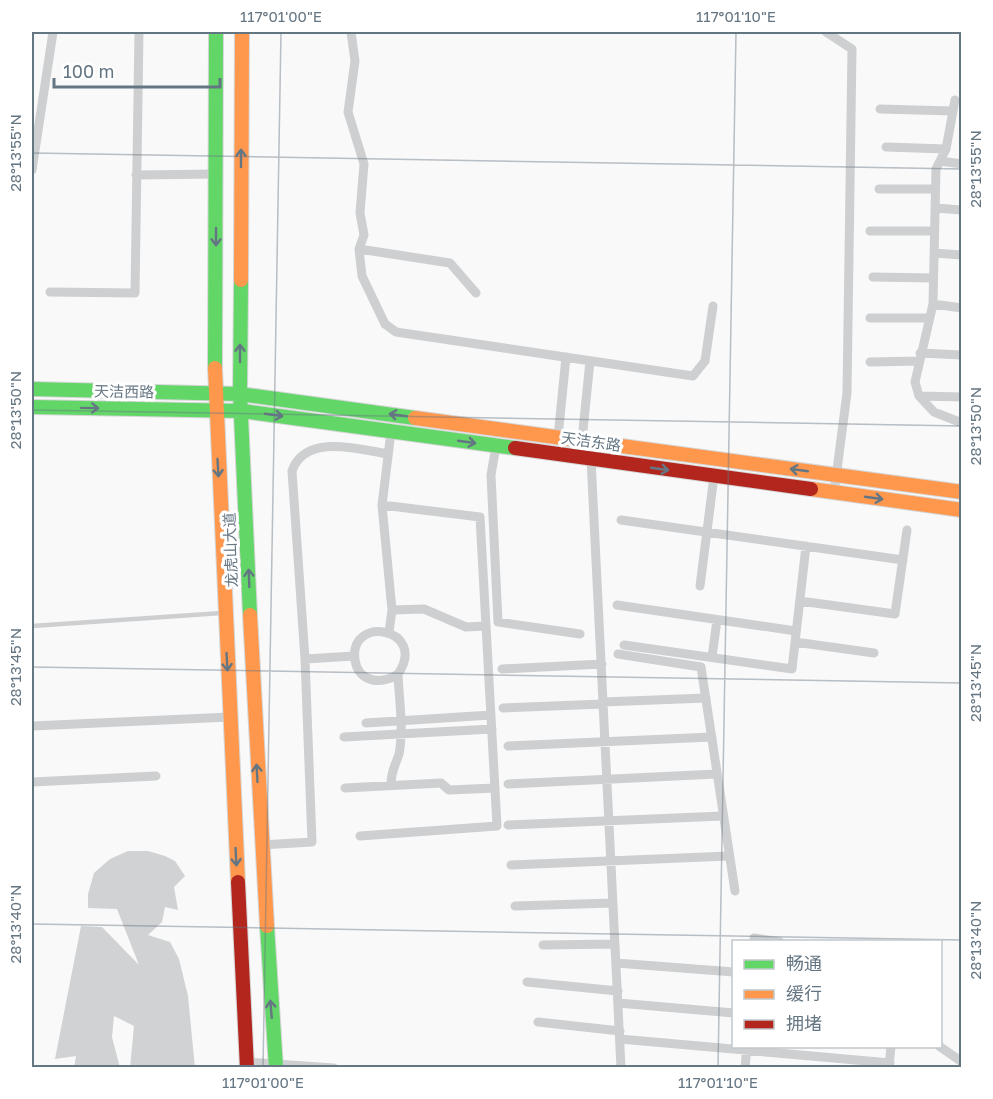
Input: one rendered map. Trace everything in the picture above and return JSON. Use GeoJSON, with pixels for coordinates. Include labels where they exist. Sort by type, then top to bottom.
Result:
{"type":"FeatureCollection","features":[{"type":"Feature","properties":{"kind":"main road","name":"龙虎山大道"},"geometry":{"type":"LineString","coordinates":[[216,32],[215,393],[247,1065]]}},
{"type":"Feature","properties":{"kind":"main road","name":"龙虎山大道"},"geometry":{"type":"LineString","coordinates":[[242,32],[240,394],[261,845],[276,1065]]}},
{"type":"Feature","properties":{"kind":"main road","name":"天洁西路"},"geometry":{"type":"LineString","coordinates":[[32,389],[215,393]]}},
{"type":"Feature","properties":{"kind":"main road","name":"天洁东路"},"geometry":{"type":"LineString","coordinates":[[215,393],[240,394],[962,492]]}},
{"type":"Feature","properties":{"kind":"main road","name":"天洁西路"},"geometry":{"type":"LineString","coordinates":[[32,407],[216,409]]}},
{"type":"Feature","properties":{"kind":"main road","name":"天洁东路"},"geometry":{"type":"LineString","coordinates":[[216,409],[962,510]]}},
{"type":"Feature","properties":{"kind":"street"},"geometry":{"type":"LineString","coordinates":[[32,170],[54,32]]}},
{"type":"Feature","properties":{"kind":"street"},"geometry":{"type":"LineString","coordinates":[[50,292],[135,292],[139,32]]}},
{"type":"Feature","properties":{"kind":"street"},"geometry":{"type":"LineString","coordinates":[[351,32],[355,61],[348,112],[364,164],[360,213],[364,235],[359,249],[362,276],[385,324],[396,332],[693,376],[705,361],[713,306]]}},
{"type":"Feature","properties":{"kind":"street"},"geometry":{"type":"LineString","coordinates":[[826,32],[852,49],[847,393],[834,493]]}},
{"type":"Feature","properties":{"kind":"street"},"geometry":{"type":"LineString","coordinates":[[955,100],[945,149],[936,169],[933,304],[915,382],[919,396],[934,412],[962,423]]}},
{"type":"Feature","properties":{"kind":"street"},"geometry":{"type":"LineString","coordinates":[[879,109],[953,111]]}},
{"type":"Feature","properties":{"kind":"street"},"geometry":{"type":"LineString","coordinates":[[886,147],[945,149]]}},
{"type":"Feature","properties":{"kind":"street"},"geometry":{"type":"LineString","coordinates":[[940,161],[962,164]]}},
{"type":"Feature","properties":{"kind":"street"},"geometry":{"type":"LineString","coordinates":[[136,175],[216,174]]}},
{"type":"Feature","properties":{"kind":"street"},"geometry":{"type":"LineString","coordinates":[[879,189],[936,189]]}},
{"type":"Feature","properties":{"kind":"street"},"geometry":{"type":"LineString","coordinates":[[935,208],[962,210]]}},
{"type":"Feature","properties":{"kind":"street"},"geometry":{"type":"LineString","coordinates":[[870,231],[934,231]]}},
{"type":"Feature","properties":{"kind":"street"},"geometry":{"type":"LineString","coordinates":[[359,249],[450,263],[476,293]]}},
{"type":"Feature","properties":{"kind":"street"},"geometry":{"type":"LineString","coordinates":[[934,253],[962,255]]}},
{"type":"Feature","properties":{"kind":"street"},"geometry":{"type":"LineString","coordinates":[[873,277],[933,278]]}},
{"type":"Feature","properties":{"kind":"street"},"geometry":{"type":"LineString","coordinates":[[933,304],[962,308]]}},
{"type":"Feature","properties":{"kind":"street"},"geometry":{"type":"LineString","coordinates":[[870,318],[929,318]]}},
{"type":"Feature","properties":{"kind":"street"},"geometry":{"type":"LineString","coordinates":[[870,362],[962,355]]}},
{"type":"Feature","properties":{"kind":"street"},"geometry":{"type":"LineString","coordinates":[[558,437],[566,357]]}},
{"type":"Feature","properties":{"kind":"street"},"geometry":{"type":"LineString","coordinates":[[582,440],[590,361]]}},
{"type":"Feature","properties":{"kind":"street"},"geometry":{"type":"LineString","coordinates":[[919,396],[962,398]]}},
{"type":"Feature","properties":{"kind":"street"},"geometry":{"type":"LineString","coordinates":[[389,632],[392,610],[382,505],[391,432]]}},
{"type":"Feature","properties":{"kind":"street"},"geometry":{"type":"LineString","coordinates":[[496,446],[491,475],[498,622],[580,634]]}},
{"type":"Feature","properties":{"kind":"street"},"geometry":{"type":"LineString","coordinates":[[261,845],[312,842],[305,660],[292,471],[296,459],[313,448],[347,447],[388,454]]}},
{"type":"Feature","properties":{"kind":"street"},"geometry":{"type":"LineString","coordinates":[[591,459],[621,1068]]}},
{"type":"Feature","properties":{"kind":"street"},"geometry":{"type":"LineString","coordinates":[[700,586],[714,476]]}},
{"type":"Feature","properties":{"kind":"street"},"geometry":{"type":"LineString","coordinates":[[360,836],[497,826],[480,517],[382,505]]}},
{"type":"Feature","properties":{"kind":"street"},"geometry":{"type":"LineString","coordinates":[[621,520],[903,560]]}},
{"type":"Feature","properties":{"kind":"street"},"geometry":{"type":"LineString","coordinates":[[800,601],[895,614],[907,530]]}},
{"type":"Feature","properties":{"kind":"street"},"geometry":{"type":"LineString","coordinates":[[624,645],[792,669],[806,546]]}},
{"type":"Feature","properties":{"kind":"street"},"geometry":{"type":"LineString","coordinates":[[617,605],[796,631]]}},
{"type":"Feature","properties":{"kind":"street"},"geometry":{"type":"LineString","coordinates":[[392,610],[424,609],[466,627],[486,626]]}},
{"type":"Feature","properties":{"kind":"street"},"geometry":{"type":"LineString","coordinates":[[712,657],[717,620]]}},
{"type":"Feature","properties":{"kind":"street"},"geometry":{"type":"LineString","coordinates":[[392,785],[391,770],[398,756],[400,734],[398,674],[405,658],[405,650],[402,643],[389,632],[381,631],[365,635],[359,641],[354,656],[360,672],[374,681],[383,682],[398,674]]}},
{"type":"Feature","properties":{"kind":"street"},"geometry":{"type":"LineString","coordinates":[[795,642],[874,653]]}},
{"type":"Feature","properties":{"kind":"street"},"geometry":{"type":"LineString","coordinates":[[618,654],[701,667],[735,891]]}},
{"type":"Feature","properties":{"kind":"street"},"geometry":{"type":"LineString","coordinates":[[305,660],[354,656]]}},
{"type":"Feature","properties":{"kind":"street"},"geometry":{"type":"LineString","coordinates":[[502,669],[602,664]]}},
{"type":"Feature","properties":{"kind":"street"},"geometry":{"type":"LineString","coordinates":[[503,708],[706,699]]}},
{"type":"Feature","properties":{"kind":"street"},"geometry":{"type":"LineString","coordinates":[[366,723],[491,716]]}},
{"type":"Feature","properties":{"kind":"street"},"geometry":{"type":"LineString","coordinates":[[32,726],[230,717]]}},
{"type":"Feature","properties":{"kind":"street"},"geometry":{"type":"LineString","coordinates":[[344,737],[492,729]]}},
{"type":"Feature","properties":{"kind":"street"},"geometry":{"type":"LineString","coordinates":[[508,747],[712,737]]}},
{"type":"Feature","properties":{"kind":"street"},"geometry":{"type":"LineString","coordinates":[[508,784],[717,774]]}},
{"type":"Feature","properties":{"kind":"street"},"geometry":{"type":"LineString","coordinates":[[32,782],[156,776]]}},
{"type":"Feature","properties":{"kind":"street"},"geometry":{"type":"LineString","coordinates":[[345,788],[441,783],[449,790],[495,788]]}},
{"type":"Feature","properties":{"kind":"street"},"geometry":{"type":"LineString","coordinates":[[508,825],[723,816]]}},
{"type":"Feature","properties":{"kind":"street"},"geometry":{"type":"LineString","coordinates":[[511,865],[729,856]]}},
{"type":"Feature","properties":{"kind":"street"},"geometry":{"type":"LineString","coordinates":[[515,906],[613,903]]}},
{"type":"Feature","properties":{"kind":"street"},"geometry":{"type":"LineString","coordinates":[[754,940],[754,938],[767,940]]}},
{"type":"Feature","properties":{"kind":"street"},"geometry":{"type":"LineString","coordinates":[[543,945],[615,944]]}},
{"type":"Feature","properties":{"kind":"street"},"geometry":{"type":"LineString","coordinates":[[616,963],[732,972]]}},
{"type":"Feature","properties":{"kind":"street"},"geometry":{"type":"LineString","coordinates":[[527,982],[618,991]]}},
{"type":"Feature","properties":{"kind":"street"},"geometry":{"type":"LineString","coordinates":[[618,1003],[732,1013]]}},
{"type":"Feature","properties":{"kind":"street"},"geometry":{"type":"LineString","coordinates":[[538,1022],[620,1035],[732,1046]]}},
{"type":"Feature","properties":{"kind":"street"},"geometry":{"type":"LineString","coordinates":[[745,1068],[747,1048],[890,1066],[891,1048]]}},
{"type":"Feature","properties":{"kind":"street"},"geometry":{"type":"LineString","coordinates":[[941,1048],[962,1062]]}},
{"type":"Feature","properties":{"kind":"street"},"geometry":{"type":"LineString","coordinates":[[247,1065],[334,1068]]}},
{"type":"Feature","properties":{"kind":"lane"},"geometry":{"type":"LineString","coordinates":[[32,626],[225,613]]}},
{"type":"Feature","properties":{"kind":"building"},"geometry":{"type":"Polygon","coordinates":[[[128,851],[148,851],[165,856],[175,861],[185,876],[174,887],[178,910],[165,907],[162,922],[148,935],[170,942],[179,959],[188,996],[195,1068],[130,1068],[134,1026],[114,1016],[112,1037],[120,1068],[74,1068],[76,1056],[55,1059],[81,926],[102,927],[139,965],[117,909],[88,908],[88,894],[94,873],[110,859],[128,851]]]}},
{"type":"Feature","properties":{"kind":"traffic: fast"},"geometry":{"type":"LineString","coordinates":[[215,368],[216,32]]}},
{"type":"Feature","properties":{"kind":"traffic: fast"},"geometry":{"type":"LineString","coordinates":[[241,280],[240,394],[250,615]]}},
{"type":"Feature","properties":{"kind":"traffic: fast"},"geometry":{"type":"LineString","coordinates":[[32,389],[240,394],[415,418]]}},
{"type":"Feature","properties":{"kind":"traffic: fast"},"geometry":{"type":"LineString","coordinates":[[32,407],[242,411],[515,448]]}},
{"type":"Feature","properties":{"kind":"traffic: fast"},"geometry":{"type":"LineString","coordinates":[[267,926],[276,1068]]}},
{"type":"Feature","properties":{"kind":"traffic: slow"},"geometry":{"type":"LineString","coordinates":[[241,280],[242,32]]}},
{"type":"Feature","properties":{"kind":"traffic: slow"},"geometry":{"type":"LineString","coordinates":[[215,368],[238,882]]}},
{"type":"Feature","properties":{"kind":"traffic: slow"},"geometry":{"type":"LineString","coordinates":[[415,418],[962,492]]}},
{"type":"Feature","properties":{"kind":"traffic: slow"},"geometry":{"type":"LineString","coordinates":[[811,489],[962,510]]}},
{"type":"Feature","properties":{"kind":"traffic: slow"},"geometry":{"type":"LineString","coordinates":[[250,615],[267,926]]}},
{"type":"Feature","properties":{"kind":"traffic: jam"},"geometry":{"type":"LineString","coordinates":[[515,448],[811,489]]}},
{"type":"Feature","properties":{"kind":"traffic: jam"},"geometry":{"type":"LineString","coordinates":[[238,882],[247,1068]]}}]}
